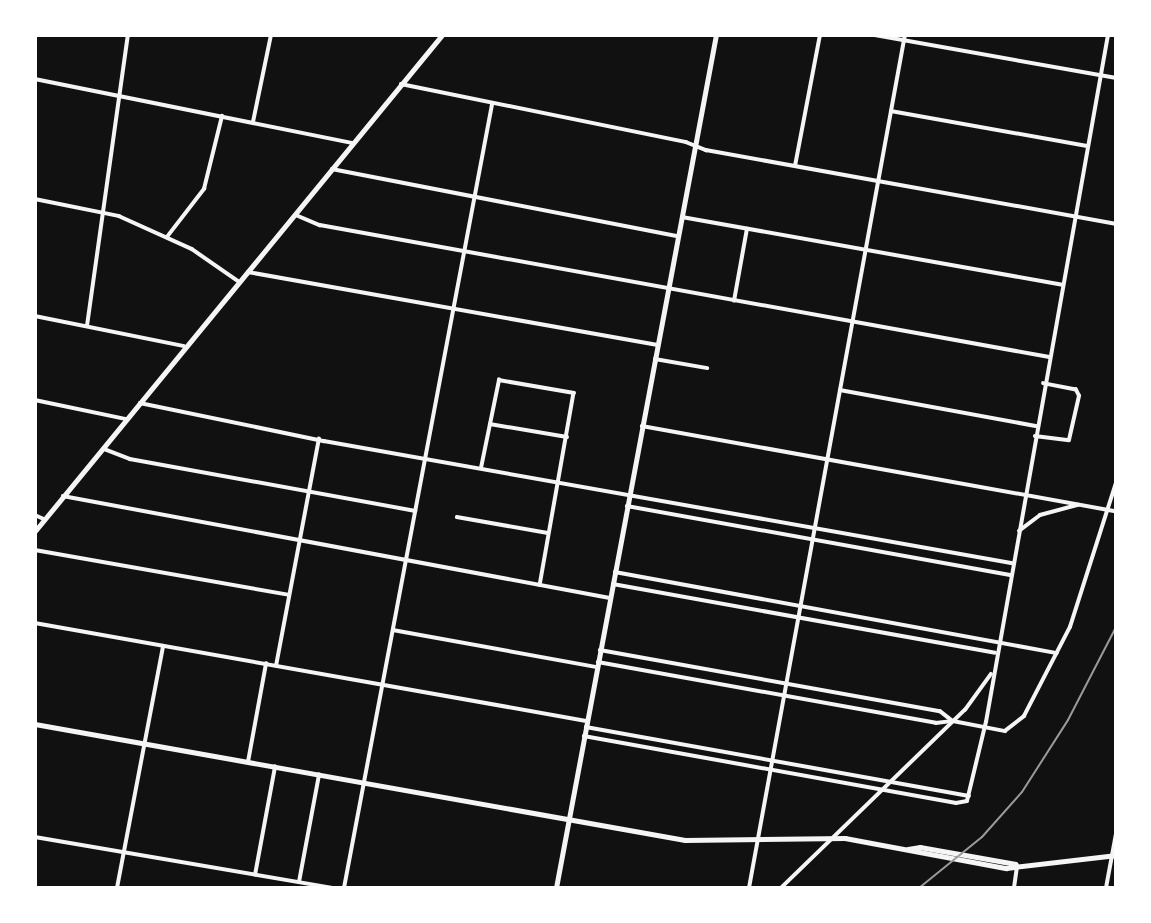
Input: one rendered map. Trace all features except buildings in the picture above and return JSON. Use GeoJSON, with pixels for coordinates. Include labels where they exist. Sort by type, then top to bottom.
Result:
{"type":"FeatureCollection","features":[{"type":"Feature","properties":{"kind":"main road"},"geometry":{"type":"LineString","coordinates":[[35,530],[442,35]]}},
{"type":"Feature","properties":{"kind":"street"},"geometry":{"type":"LineString","coordinates":[[87,326],[128,35]]}},
{"type":"Feature","properties":{"kind":"street"},"geometry":{"type":"LineString","coordinates":[[253,122],[271,35]]}},
{"type":"Feature","properties":{"kind":"street"},"geometry":{"type":"LineString","coordinates":[[555,888],[716,35]]}},
{"type":"Feature","properties":{"kind":"street"},"geometry":{"type":"LineString","coordinates":[[795,166],[820,35]]}},
{"type":"Feature","properties":{"kind":"street"},"geometry":{"type":"LineString","coordinates":[[874,35],[904,38],[1116,78]]}},
{"type":"Feature","properties":{"kind":"street"},"geometry":{"type":"LineString","coordinates":[[584,736],[959,804],[969,796],[1108,35]]}},
{"type":"Feature","properties":{"kind":"street"},"geometry":{"type":"LineString","coordinates":[[749,888],[904,38]]}},
{"type":"Feature","properties":{"kind":"street"},"geometry":{"type":"LineString","coordinates":[[35,79],[353,143]]}},
{"type":"Feature","properties":{"kind":"street"},"geometry":{"type":"LineString","coordinates":[[401,84],[795,166],[1116,224]]}},
{"type":"Feature","properties":{"kind":"street"},"geometry":{"type":"LineString","coordinates":[[344,888],[492,105]]}},
{"type":"Feature","properties":{"kind":"street"},"geometry":{"type":"LineString","coordinates":[[891,111],[1087,146]]}},
{"type":"Feature","properties":{"kind":"street"},"geometry":{"type":"LineString","coordinates":[[167,237],[204,189],[222,116]]}},
{"type":"Feature","properties":{"kind":"street"},"geometry":{"type":"LineString","coordinates":[[332,169],[678,236]]}},
{"type":"Feature","properties":{"kind":"street"},"geometry":{"type":"LineString","coordinates":[[35,199],[103,211],[167,237],[238,281]]}},
{"type":"Feature","properties":{"kind":"street"},"geometry":{"type":"LineString","coordinates":[[294,214],[320,225],[1049,357]]}},
{"type":"Feature","properties":{"kind":"street"},"geometry":{"type":"LineString","coordinates":[[682,217],[1062,285]]}},
{"type":"Feature","properties":{"kind":"street"},"geometry":{"type":"LineString","coordinates":[[734,301],[747,229]]}},
{"type":"Feature","properties":{"kind":"street"},"geometry":{"type":"LineString","coordinates":[[247,271],[658,345]]}},
{"type":"Feature","properties":{"kind":"street"},"geometry":{"type":"LineString","coordinates":[[35,316],[184,346]]}},
{"type":"Feature","properties":{"kind":"street"},"geometry":{"type":"LineString","coordinates":[[655,359],[707,368]]}},
{"type":"Feature","properties":{"kind":"street"},"geometry":{"type":"LineString","coordinates":[[481,469],[499,380],[574,393],[540,585]]}},
{"type":"Feature","properties":{"kind":"street"},"geometry":{"type":"LineString","coordinates":[[1035,436],[1069,440],[1078,391],[1044,384]]}},
{"type":"Feature","properties":{"kind":"street"},"geometry":{"type":"LineString","coordinates":[[840,390],[1037,426]]}},
{"type":"Feature","properties":{"kind":"street"},"geometry":{"type":"LineString","coordinates":[[35,400],[125,419]]}},
{"type":"Feature","properties":{"kind":"street"},"geometry":{"type":"LineString","coordinates":[[139,402],[425,459],[1012,563]]}},
{"type":"Feature","properties":{"kind":"street"},"geometry":{"type":"LineString","coordinates":[[490,424],[566,437]]}},
{"type":"Feature","properties":{"kind":"street"},"geometry":{"type":"LineString","coordinates":[[642,426],[1116,511]]}},
{"type":"Feature","properties":{"kind":"street"},"geometry":{"type":"LineString","coordinates":[[276,666],[319,439]]}},
{"type":"Feature","properties":{"kind":"street"},"geometry":{"type":"LineString","coordinates":[[102,447],[130,459],[415,511]]}},
{"type":"Feature","properties":{"kind":"street"},"geometry":{"type":"LineString","coordinates":[[393,630],[935,723],[953,721],[1000,732],[1018,724],[1057,653],[1083,594],[1116,483]]}},
{"type":"Feature","properties":{"kind":"street"},"geometry":{"type":"LineString","coordinates":[[63,496],[610,598]]}},
{"type":"Feature","properties":{"kind":"street"},"geometry":{"type":"LineString","coordinates":[[1017,533],[1040,515],[1080,505]]}},
{"type":"Feature","properties":{"kind":"street"},"geometry":{"type":"LineString","coordinates":[[627,506],[1010,575]]}},
{"type":"Feature","properties":{"kind":"street"},"geometry":{"type":"LineString","coordinates":[[35,515],[44,519]]}},
{"type":"Feature","properties":{"kind":"street"},"geometry":{"type":"LineString","coordinates":[[457,517],[549,533]]}},
{"type":"Feature","properties":{"kind":"street"},"geometry":{"type":"LineString","coordinates":[[35,550],[289,595]]}},
{"type":"Feature","properties":{"kind":"street"},"geometry":{"type":"LineString","coordinates":[[615,572],[1057,653]]}},
{"type":"Feature","properties":{"kind":"street"},"geometry":{"type":"LineString","coordinates":[[613,584],[995,653]]}},
{"type":"Feature","properties":{"kind":"street"},"geometry":{"type":"LineString","coordinates":[[35,623],[382,685],[772,761],[969,796]]}},
{"type":"Feature","properties":{"kind":"street"},"geometry":{"type":"LineString","coordinates":[[117,888],[163,646]]}},
{"type":"Feature","properties":{"kind":"street"},"geometry":{"type":"LineString","coordinates":[[600,650],[940,711],[953,721]]}},
{"type":"Feature","properties":{"kind":"street"},"geometry":{"type":"LineString","coordinates":[[248,763],[266,664]]}},
{"type":"Feature","properties":{"kind":"street"},"geometry":{"type":"LineString","coordinates":[[781,888],[953,721],[992,672]]}},
{"type":"Feature","properties":{"kind":"street"},"geometry":{"type":"LineString","coordinates":[[35,724],[685,840],[834,837],[908,849],[920,847],[1017,864],[1114,855]]}},
{"type":"Feature","properties":{"kind":"street"},"geometry":{"type":"LineString","coordinates":[[255,874],[275,767]]}},
{"type":"Feature","properties":{"kind":"street"},"geometry":{"type":"LineString","coordinates":[[299,882],[319,775]]}},
{"type":"Feature","properties":{"kind":"street"},"geometry":{"type":"LineString","coordinates":[[1106,888],[1116,834]]}},
{"type":"Feature","properties":{"kind":"street"},"geometry":{"type":"LineString","coordinates":[[35,837],[334,888]]}},
{"type":"Feature","properties":{"kind":"street"},"geometry":{"type":"LineString","coordinates":[[1014,888],[1017,864]]}},
{"type":"Feature","properties":{"kind":"railway"},"geometry":{"type":"LineString","coordinates":[[919,888],[982,837],[1022,792],[1068,720],[1116,627]]}}]}
